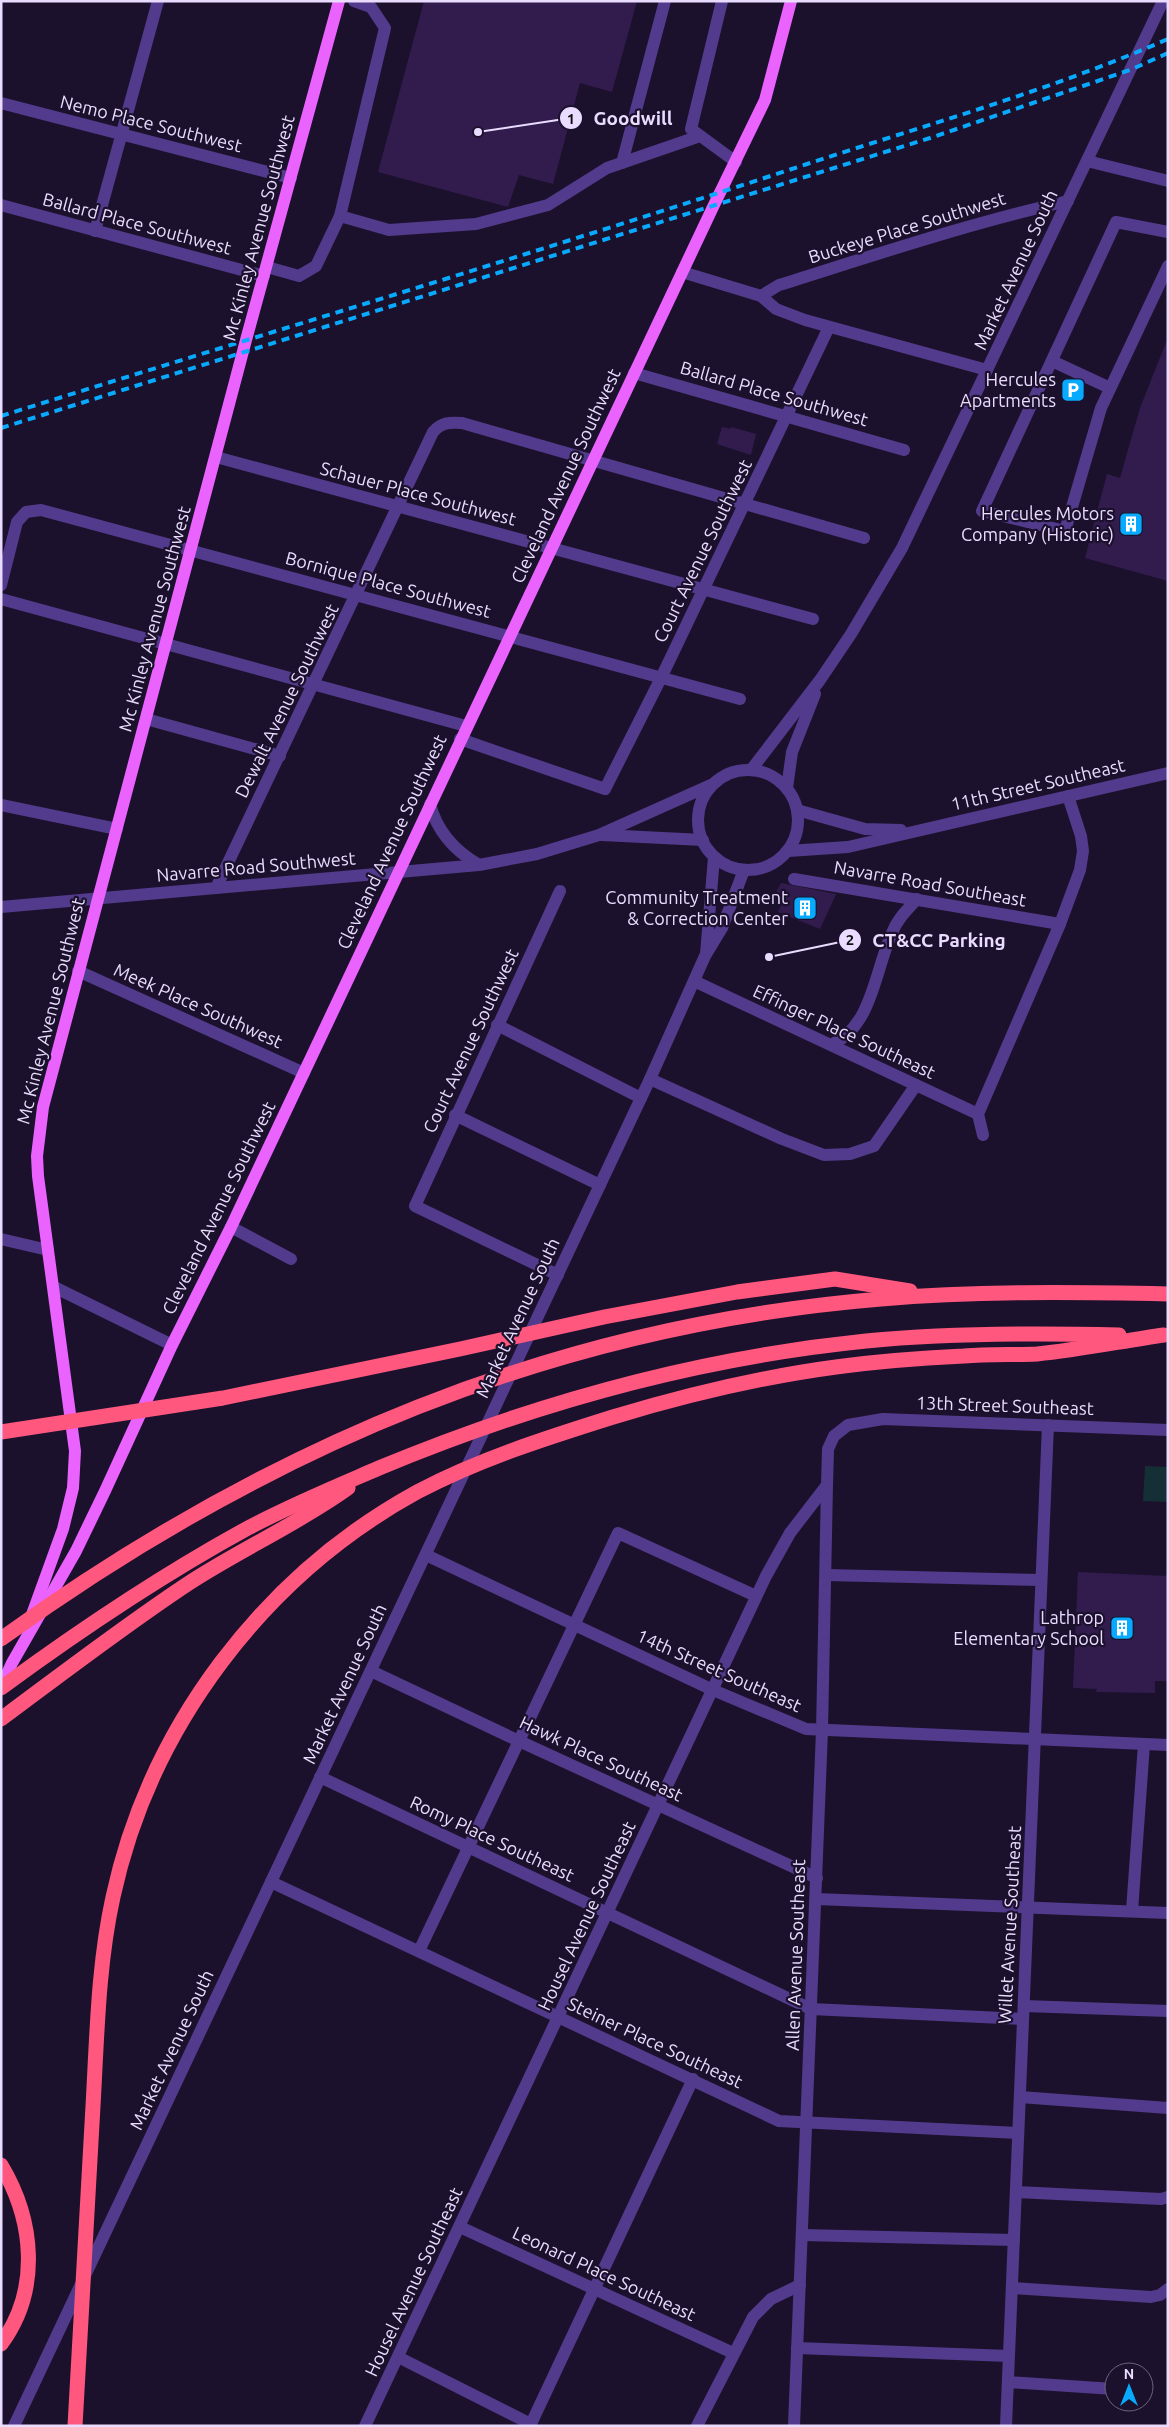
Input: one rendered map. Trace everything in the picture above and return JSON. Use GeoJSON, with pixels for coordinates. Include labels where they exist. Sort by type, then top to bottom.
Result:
{"type":"FeatureCollection","features":[{"type":"Feature","properties":{"kind":"highway"},"geometry":{"type":"LineString","coordinates":[[1,1432],[223,1398],[460,1350],[604,1317],[737,1292],[835,1279],[941,1296]]}},
{"type":"Feature","properties":{"kind":"highway"},"geometry":{"type":"LineString","coordinates":[[1,1639],[111,1564],[178,1523],[283,1467],[435,1399],[522,1369],[590,1349],[699,1324],[764,1313],[880,1299],[941,1296],[1166,1294]]}},
{"type":"Feature","properties":{"kind":"highway"},"geometry":{"type":"LineString","coordinates":[[1,1688],[55,1649],[184,1564],[311,1497],[412,1454],[514,1417],[566,1401],[647,1379],[697,1368],[811,1348],[867,1341],[989,1335],[1166,1335]]}},
{"type":"Feature","properties":{"kind":"highway"},"geometry":{"type":"LineString","coordinates":[[75,2426],[106,1932],[114,1894],[131,1834],[158,1767],[173,1737],[224,1658],[253,1622],[290,1585],[316,1561],[380,1514],[452,1475],[550,1436],[664,1403],[769,1378],[836,1367],[909,1359],[1039,1354],[1166,1335]]}},
{"type":"Feature","properties":{"kind":"highway"},"geometry":{"type":"LineString","coordinates":[[1,1719],[95,1649],[188,1584],[255,1542],[320,1508],[372,1471]]}},
{"type":"Feature","properties":{"kind":"highway"},"geometry":{"type":"LineString","coordinates":[[1,2165],[10,2180],[23,2214],[29,2248],[27,2285],[22,2304],[16,2320],[1,2344]]}},
{"type":"Feature","properties":{"kind":"main road","name":"Mc Kinley Avenue Southwest"},"geometry":{"type":"LineString","coordinates":[[12,1663],[49,1571],[73,1488],[75,1451],[38,1176],[39,1132],[54,1062],[78,971],[339,1]]}},
{"type":"Feature","properties":{"kind":"main road","name":"Cleveland Avenue Southwest"},"geometry":{"type":"LineString","coordinates":[[1,1688],[12,1663],[76,1551],[172,1345],[304,1073],[592,460],[736,162],[765,100],[792,1]]}},
{"type":"Feature","properties":{"kind":"street"},"geometry":{"type":"LineString","coordinates":[[95,231],[158,1]]}},
{"type":"Feature","properties":{"kind":"street","name":"Ballard Place Southwest"},"geometry":{"type":"LineString","coordinates":[[1,205],[95,231],[265,272],[299,276],[316,266],[340,216],[385,28],[371,7],[354,1]]}},
{"type":"Feature","properties":{"kind":"street"},"geometry":{"type":"LineString","coordinates":[[622,163],[665,1]]}},
{"type":"Feature","properties":{"kind":"street"},"geometry":{"type":"LineString","coordinates":[[722,1],[691,129],[736,162]]}},
{"type":"Feature","properties":{"kind":"street","name":"Market Avenue South"},"geometry":{"type":"LineString","coordinates":[[751,770],[820,680],[851,634],[902,548],[1162,1]]}},
{"type":"Feature","properties":{"kind":"street","name":"Nemo Place Southwest"},"geometry":{"type":"LineString","coordinates":[[1,103],[291,178]]}},
{"type":"Feature","properties":{"kind":"street"},"geometry":{"type":"LineString","coordinates":[[340,216],[390,230],[476,224],[548,205],[607,168],[700,136]]}},
{"type":"Feature","properties":{"kind":"street"},"geometry":{"type":"LineString","coordinates":[[1087,161],[1168,181]]}},
{"type":"Feature","properties":{"kind":"street","name":"Buckeye Place Southwest"},"geometry":{"type":"LineString","coordinates":[[761,296],[779,285],[916,242],[1010,214],[1068,201]]}},
{"type":"Feature","properties":{"kind":"street"},"geometry":{"type":"LineString","coordinates":[[1168,232],[1116,222],[982,512],[1065,531],[1101,408],[1168,266]]}},
{"type":"Feature","properties":{"kind":"street"},"geometry":{"type":"LineString","coordinates":[[682,272],[761,296],[766,304],[776,310],[829,327],[987,370]]}},
{"type":"Feature","properties":{"kind":"street","name":"Court Avenue Southwest"},"geometry":{"type":"LineString","coordinates":[[460,740],[605,789],[661,678],[829,327]]}},
{"type":"Feature","properties":{"kind":"street"},"geometry":{"type":"LineString","coordinates":[[1052,361],[1110,388]]}},
{"type":"Feature","properties":{"kind":"street","name":"Ballard Place Southwest"},"geometry":{"type":"LineString","coordinates":[[634,373],[787,415],[904,450]]}},
{"type":"Feature","properties":{"kind":"street","name":"Dewalt Avenue Southwest"},"geometry":{"type":"LineString","coordinates":[[216,888],[358,594],[433,432],[444,423],[462,423],[592,460]]}},
{"type":"Feature","properties":{"kind":"street","name":"Schauer Place Southwest"},"geometry":{"type":"LineString","coordinates":[[216,457],[813,619]]}},
{"type":"Feature","properties":{"kind":"street"},"geometry":{"type":"LineString","coordinates":[[592,460],[864,538]]}},
{"type":"Feature","properties":{"kind":"street","name":"Bornique Place Southwest"},"geometry":{"type":"LineString","coordinates":[[1,585],[17,522],[26,512],[42,510],[192,549],[740,699]]}},
{"type":"Feature","properties":{"kind":"street"},"geometry":{"type":"LineString","coordinates":[[1,599],[166,642],[466,726]]}},
{"type":"Feature","properties":{"kind":"street","name":"Market Avenue South"},"geometry":{"type":"LineString","coordinates":[[787,788],[792,752],[820,680]]}},
{"type":"Feature","properties":{"kind":"street"},"geometry":{"type":"LineString","coordinates":[[146,719],[280,756]]}},
{"type":"Feature","properties":{"kind":"street"},"geometry":{"type":"LineString","coordinates":[[751,770],[759,770],[775,777],[787,788],[796,802],[799,819],[796,836],[788,851],[775,862],[760,868],[744,870],[728,866],[714,857],[698,829],[698,813],[703,797],[712,784],[726,774],[751,770]]}},
{"type":"Feature","properties":{"kind":"street","name":"11th Street Southeast"},"geometry":{"type":"LineString","coordinates":[[788,851],[848,847],[1168,773]]}},
{"type":"Feature","properties":{"kind":"street","name":"Navarre Road Southwest"},"geometry":{"type":"LineString","coordinates":[[1,907],[479,865],[537,854],[599,835],[712,784]]}},
{"type":"Feature","properties":{"kind":"street"},"geometry":{"type":"LineString","coordinates":[[983,1135],[978,1114],[1060,924],[1079,875],[1082,855],[1080,832],[1068,796]]}},
{"type":"Feature","properties":{"kind":"street"},"geometry":{"type":"LineString","coordinates":[[430,804],[436,822],[446,838],[461,853],[479,865]]}},
{"type":"Feature","properties":{"kind":"street"},"geometry":{"type":"LineString","coordinates":[[1,805],[117,829]]}},
{"type":"Feature","properties":{"kind":"street","name":"11th Street Southeast"},"geometry":{"type":"LineString","coordinates":[[797,810],[865,829],[916,831]]}},
{"type":"Feature","properties":{"kind":"street","name":"Navarre Road Southwest"},"geometry":{"type":"LineString","coordinates":[[599,835],[703,840]]}},
{"type":"Feature","properties":{"kind":"street","name":"Market Avenue South"},"geometry":{"type":"LineString","coordinates":[[706,956],[714,857]]}},
{"type":"Feature","properties":{"kind":"street","name":"Market Avenue South"},"geometry":{"type":"LineString","coordinates":[[14,2426],[558,1275],[694,980],[722,928],[744,870]]}},
{"type":"Feature","properties":{"kind":"street","name":"Navarre Road Southeast"},"geometry":{"type":"LineString","coordinates":[[794,879],[1060,924]]}},
{"type":"Feature","properties":{"kind":"street","name":"Court Avenue Southwest"},"geometry":{"type":"LineString","coordinates":[[558,1275],[415,1206],[455,1115],[560,891]]}},
{"type":"Feature","properties":{"kind":"street"},"geometry":{"type":"LineString","coordinates":[[831,1045],[847,1035],[859,1019],[872,990],[893,930],[917,899]]}},
{"type":"Feature","properties":{"kind":"street","name":"Meek Place Southwest"},"geometry":{"type":"LineString","coordinates":[[78,971],[304,1073]]}},
{"type":"Feature","properties":{"kind":"street","name":"Effinger Place Southeast"},"geometry":{"type":"LineString","coordinates":[[694,980],[978,1114]]}},
{"type":"Feature","properties":{"kind":"street"},"geometry":{"type":"LineString","coordinates":[[497,1025],[641,1098]]}},
{"type":"Feature","properties":{"kind":"street"},"geometry":{"type":"LineString","coordinates":[[650,1079],[782,1139],[824,1155],[850,1154],[874,1146],[916,1085]]}},
{"type":"Feature","properties":{"kind":"street"},"geometry":{"type":"LineString","coordinates":[[455,1115],[600,1185]]}},
{"type":"Feature","properties":{"kind":"street"},"geometry":{"type":"LineString","coordinates":[[230,1227],[291,1259]]}},
{"type":"Feature","properties":{"kind":"street"},"geometry":{"type":"LineString","coordinates":[[1,1239],[48,1250]]}},
{"type":"Feature","properties":{"kind":"street"},"geometry":{"type":"LineString","coordinates":[[54,1287],[172,1345]]}},
{"type":"Feature","properties":{"kind":"street","name":"13th Street Southeast"},"geometry":{"type":"LineString","coordinates":[[827,1486],[828,1449],[834,1436],[842,1428],[859,1422],[883,1420],[1168,1430]]}},
{"type":"Feature","properties":{"kind":"street","name":"Willet Avenue Southeast"},"geometry":{"type":"LineString","coordinates":[[1006,2426],[1048,1425]]}},
{"type":"Feature","properties":{"kind":"street","name":"Allen Avenue Southeast"},"geometry":{"type":"LineString","coordinates":[[794,2426],[817,1878],[827,1486]]}},
{"type":"Feature","properties":{"kind":"street","name":"Housel Avenue Southeast"},"geometry":{"type":"LineString","coordinates":[[365,2426],[756,1596],[787,1538],[827,1486]]}},
{"type":"Feature","properties":{"kind":"street"},"geometry":{"type":"LineString","coordinates":[[419,1951],[618,1533],[756,1596]]}},
{"type":"Feature","properties":{"kind":"street","name":"14th Street Southeast"},"geometry":{"type":"LineString","coordinates":[[426,1555],[713,1690],[785,1722],[822,1732],[1168,1744]]}},
{"type":"Feature","properties":{"kind":"street"},"geometry":{"type":"LineString","coordinates":[[826,1575],[1041,1580]]}},
{"type":"Feature","properties":{"kind":"street","name":"Hawk Place Southeast"},"geometry":{"type":"LineString","coordinates":[[371,1671],[518,1741],[817,1878]]}},
{"type":"Feature","properties":{"kind":"street"},"geometry":{"type":"LineString","coordinates":[[1132,1911],[1144,1744]]}},
{"type":"Feature","properties":{"kind":"street","name":"Romy Place Southeast"},"geometry":{"type":"LineString","coordinates":[[320,1777],[811,2009]]}},
{"type":"Feature","properties":{"kind":"street","name":"Steiner Place Southeast"},"geometry":{"type":"LineString","coordinates":[[271,1882],[694,2079],[779,2121],[1018,2133]]}},
{"type":"Feature","properties":{"kind":"street"},"geometry":{"type":"LineString","coordinates":[[816,1899],[1168,1913]]}},
{"type":"Feature","properties":{"kind":"street"},"geometry":{"type":"LineString","coordinates":[[811,2009],[1024,2012],[1168,2011]]}},
{"type":"Feature","properties":{"kind":"street"},"geometry":{"type":"LineString","coordinates":[[398,2357],[531,2425],[694,2079]]}},
{"type":"Feature","properties":{"kind":"street"},"geometry":{"type":"LineString","coordinates":[[1020,2097],[1168,2108]]}},
{"type":"Feature","properties":{"kind":"street"},"geometry":{"type":"LineString","coordinates":[[1016,2192],[1161,2199],[1168,2197]]}},
{"type":"Feature","properties":{"kind":"street","name":"Leonard Place Southeast"},"geometry":{"type":"LineString","coordinates":[[460,2226],[733,2353]]}},
{"type":"Feature","properties":{"kind":"street"},"geometry":{"type":"LineString","coordinates":[[802,2235],[1014,2240]]}},
{"type":"Feature","properties":{"kind":"street"},"geometry":{"type":"LineString","coordinates":[[697,2426],[733,2353],[758,2310],[776,2296],[800,2285]]}},
{"type":"Feature","properties":{"kind":"street"},"geometry":{"type":"LineString","coordinates":[[1012,2288],[1152,2297],[1160,2295],[1168,2289]]}},
{"type":"Feature","properties":{"kind":"street"},"geometry":{"type":"LineString","coordinates":[[797,2348],[1009,2356]]}},
{"type":"Feature","properties":{"kind":"street"},"geometry":{"type":"LineString","coordinates":[[1008,2382],[1104,2388]]}},
{"type":"Feature","properties":{"kind":"green space"},"geometry":{"type":"Polygon","coordinates":[[[1145,1466],[1168,1467],[1168,1502],[1143,1501],[1145,1466]]]}},
{"type":"Feature","properties":{"kind":"building"},"geometry":{"type":"Polygon","coordinates":[[[424,1],[637,1],[612,92],[580,83],[553,184],[519,175],[508,207],[378,172],[424,1]]]}},
{"type":"Feature","properties":{"kind":"building","name":"Hercules Motors Company (Historic)"},"geometry":{"type":"Polygon","coordinates":[[[1167,340],[1168,581],[1085,558],[1107,474],[1120,478],[1140,408],[1167,340]]]}},
{"type":"Feature","properties":{"kind":"building"},"geometry":{"type":"Polygon","coordinates":[[[722,427],[731,429],[731,427],[756,434],[751,455],[717,444],[722,427]]]}},
{"type":"Feature","properties":{"kind":"building","name":"Community Treatment & Correction Center"},"geometry":{"type":"Polygon","coordinates":[[[781,883],[836,894],[820,929],[778,912],[781,905],[771,902],[781,883]]]}},
{"type":"Feature","properties":{"kind":"building","name":"Lathrop Elementary School"},"geometry":{"type":"Polygon","coordinates":[[[1078,1572],[1168,1576],[1168,1681],[1155,1681],[1155,1693],[1096,1692],[1097,1689],[1073,1688],[1078,1572]]]}},
{"type":"Feature","properties":{"kind":"railway"},"geometry":{"type":"LineString","coordinates":[[1,416],[707,197],[1035,90],[1168,39]]}},
{"type":"Feature","properties":{"kind":"railway"},"geometry":{"type":"LineString","coordinates":[[1,428],[930,138],[1130,70],[1168,53]]}},
{"type":"Feature","properties":{"kind":"place","name":"Goodwill"},"geometry":{"type":"Point","coordinates":[478,132]}},
{"type":"Feature","properties":{"kind":"place","name":"Hercules Apartments"},"geometry":{"type":"Point","coordinates":[1073,390]}},
{"type":"Feature","properties":{"kind":"place","name":"Hercules Motors Company (Historic)"},"geometry":{"type":"Point","coordinates":[1131,524]}},
{"type":"Feature","properties":{"kind":"place","name":"Community Treatment & Correction Center"},"geometry":{"type":"Point","coordinates":[805,908]}},
{"type":"Feature","properties":{"kind":"place","name":"CT&CC Parking"},"geometry":{"type":"Point","coordinates":[769,957]}},
{"type":"Feature","properties":{"kind":"place","name":"Lathrop Elementary School"},"geometry":{"type":"Point","coordinates":[1122,1628]}}]}
